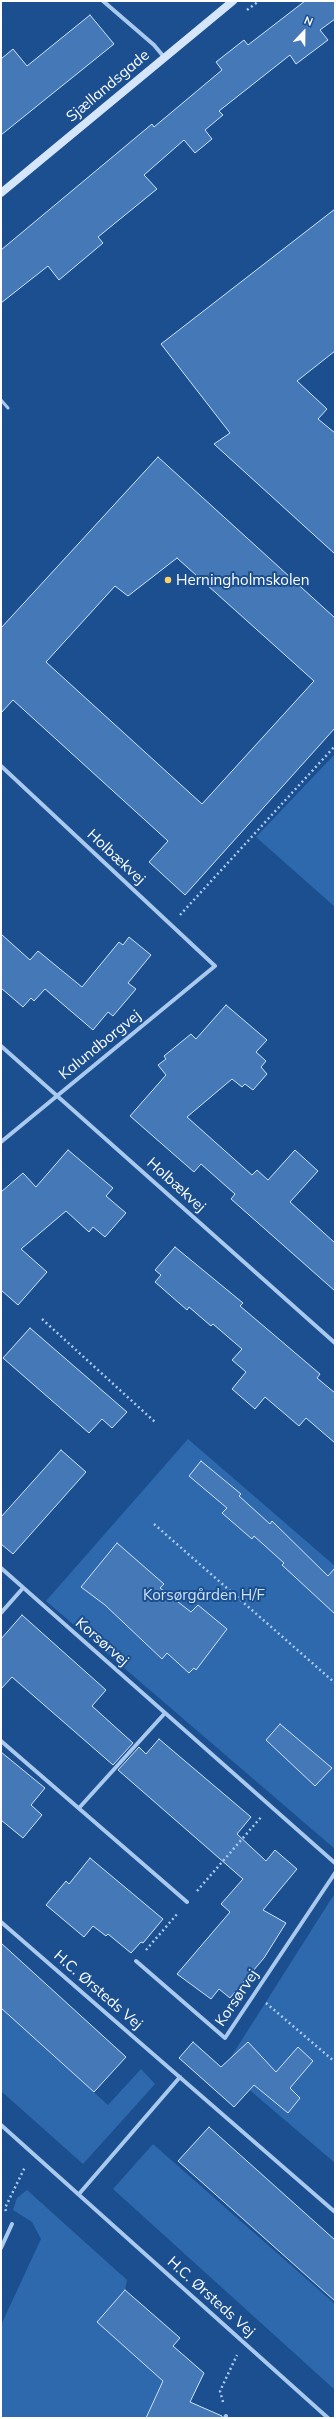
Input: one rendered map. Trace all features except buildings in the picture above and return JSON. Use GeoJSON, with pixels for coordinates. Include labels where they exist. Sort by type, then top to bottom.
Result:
{"type":"FeatureCollection","features":[{"type":"Feature","properties":{"kind":"street"},"geometry":{"type":"LineString","coordinates":[[103,1],[154,45],[164,57]]}},
{"type":"Feature","properties":{"kind":"street","name":"Sjællandsgade"},"geometry":{"type":"LineString","coordinates":[[1,193],[233,1]]}},
{"type":"Feature","properties":{"kind":"street","name":"Holbækvej"},"geometry":{"type":"LineString","coordinates":[[1,766],[215,966]]}},
{"type":"Feature","properties":{"kind":"street","name":"Kalundborgvej"},"geometry":{"type":"LineString","coordinates":[[1,1142],[215,966]]}},
{"type":"Feature","properties":{"kind":"street","name":"Holbækvej"},"geometry":{"type":"LineString","coordinates":[[1,1046],[58,1095],[335,1343]]}},
{"type":"Feature","properties":{"kind":"street","name":"Korsørvej"},"geometry":{"type":"LineString","coordinates":[[1,1568],[335,1863]]}},
{"type":"Feature","properties":{"kind":"street"},"geometry":{"type":"LineString","coordinates":[[1,1613],[23,1588]]}},
{"type":"Feature","properties":{"kind":"street"},"geometry":{"type":"LineString","coordinates":[[79,1808],[166,1714]]}},
{"type":"Feature","properties":{"kind":"street"},"geometry":{"type":"LineString","coordinates":[[1,1741],[187,1902]]}},
{"type":"Feature","properties":{"kind":"street","name":"Korsørvej"},"geometry":{"type":"LineString","coordinates":[[136,1961],[225,2038],[335,1873]]}},
{"type":"Feature","properties":{"kind":"street","name":"H.C. Ørsteds Vej"},"geometry":{"type":"LineString","coordinates":[[1,1922],[335,2212]]}},
{"type":"Feature","properties":{"kind":"street"},"geometry":{"type":"LineString","coordinates":[[79,2194],[180,2077]]}},
{"type":"Feature","properties":{"kind":"street","name":"H.C. Ørsteds Vej"},"geometry":{"type":"LineString","coordinates":[[1,2125],[328,2418]]}},
{"type":"Feature","properties":{"kind":"street"},"geometry":{"type":"LineString","coordinates":[[1,2248],[12,2224]]}},
{"type":"Feature","properties":{"kind":"lane"},"geometry":{"type":"LineString","coordinates":[[1,400],[8,408]]}},
{"type":"Feature","properties":{"kind":"path"},"geometry":{"type":"LineString","coordinates":[[171,924],[335,746]]}},
{"type":"Feature","properties":{"kind":"path"},"geometry":{"type":"LineString","coordinates":[[42,1319],[155,1422]]}},
{"type":"Feature","properties":{"kind":"path"},"geometry":{"type":"LineString","coordinates":[[154,1524],[335,1683]]}},
{"type":"Feature","properties":{"kind":"path"},"geometry":{"type":"LineString","coordinates":[[136,1961],[271,1806]]}},
{"type":"Feature","properties":{"kind":"path"},"geometry":{"type":"LineString","coordinates":[[255,1994],[335,2062]]}},
{"type":"Feature","properties":{"kind":"path"},"geometry":{"type":"LineString","coordinates":[[12,2224],[5,2208],[32,2152]]}},
{"type":"Feature","properties":{"kind":"path"},"geometry":{"type":"LineString","coordinates":[[226,2417],[220,2391],[243,2342]]}},
{"type":"Feature","properties":{"kind":"green space"},"geometry":{"type":"Polygon","coordinates":[[[335,754],[335,907],[256,837],[335,754]]]}},
{"type":"Feature","properties":{"kind":"green space","name":"Korsørgården H/F"},"geometry":{"type":"Polygon","coordinates":[[[188,1439],[335,1566],[335,1849],[46,1601],[188,1439]]]}},
{"type":"Feature","properties":{"kind":"green space"},"geometry":{"type":"Polygon","coordinates":[[[335,1893],[335,2163],[224,2068],[335,1893]]]}},
{"type":"Feature","properties":{"kind":"green space"},"geometry":{"type":"Polygon","coordinates":[[[1,2008],[108,2105],[141,2069],[155,2084],[83,2164],[1,2091],[1,2008]]]}},
{"type":"Feature","properties":{"kind":"green space"},"geometry":{"type":"Polygon","coordinates":[[[153,2144],[335,2304],[335,2390],[113,2189],[153,2144]]]}},
{"type":"Feature","properties":{"kind":"green space"},"geometry":{"type":"Polygon","coordinates":[[[27,2190],[127,2280],[125,2290],[97,2322],[163,2381],[146,2418],[1,2418],[1,2325],[41,2239],[32,2222],[13,2210],[17,2198],[27,2190]]]}},
{"type":"Feature","properties":{"kind":"place","name":"Herningholmskolen"},"geometry":{"type":"Point","coordinates":[168,580]}}]}
